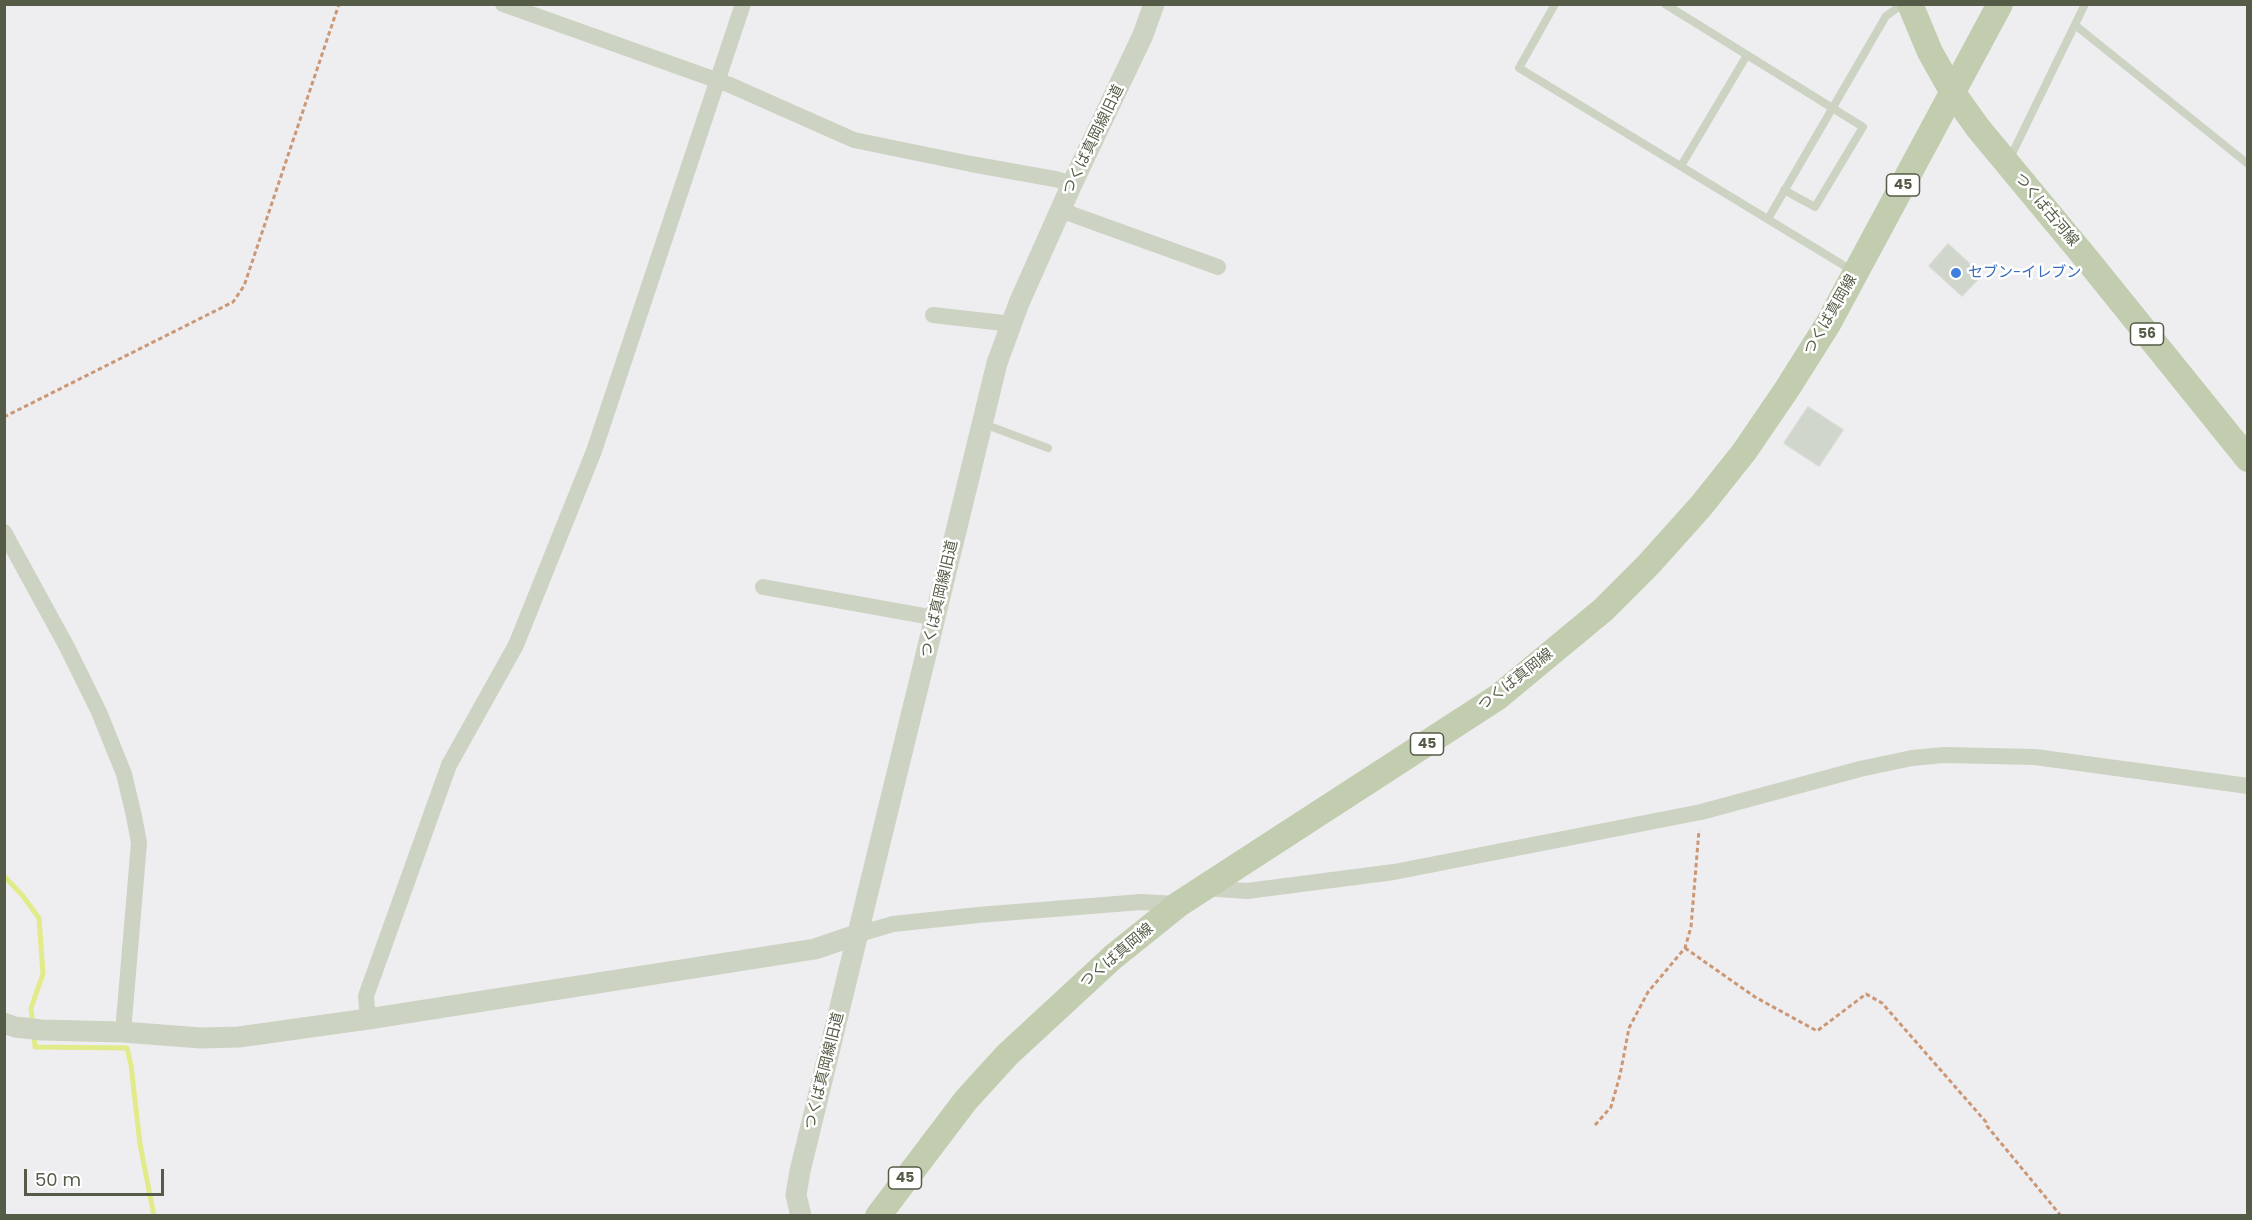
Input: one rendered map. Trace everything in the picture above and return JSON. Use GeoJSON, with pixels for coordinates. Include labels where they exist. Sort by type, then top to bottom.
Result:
{"type":"FeatureCollection","features":[{"type":"Feature","properties":{"kind":"main road","name":"つくば古河線"},"geometry":{"type":"LineString","coordinates":[[1910,4],[1930,52],[1953,93],[1978,129],[2247,459]]}},
{"type":"Feature","properties":{"kind":"main road","name":"つくば真岡線"},"geometry":{"type":"LineString","coordinates":[[878,1215],[966,1100],[1007,1055],[1113,957],[1202,888],[1498,697],[1604,610],[1664,548],[1744,452],[1828,324],[2000,4]]}},
{"type":"Feature","properties":{"kind":"street"},"geometry":{"type":"LineString","coordinates":[[504,4],[719,82],[854,140],[971,164],[1055,178],[1072,184]]}},
{"type":"Feature","properties":{"kind":"street"},"geometry":{"type":"LineString","coordinates":[[368,1019],[366,996],[449,765],[516,645],[594,451],[719,82],[743,4]]}},
{"type":"Feature","properties":{"kind":"street","name":"つくば真岡線旧道"},"geometry":{"type":"LineString","coordinates":[[801,1215],[796,1195],[800,1171],[997,363],[1011,324],[1060,210],[1122,80],[1155,4]]}},
{"type":"Feature","properties":{"kind":"street"},"geometry":{"type":"LineString","coordinates":[[1060,210],[1218,267]]}},
{"type":"Feature","properties":{"kind":"street"},"geometry":{"type":"LineString","coordinates":[[933,315],[1011,324]]}},
{"type":"Feature","properties":{"kind":"street"},"geometry":{"type":"LineString","coordinates":[[4,532],[67,647],[99,712],[124,774],[134,816],[139,843],[123,1032]]}},
{"type":"Feature","properties":{"kind":"street"},"geometry":{"type":"LineString","coordinates":[[763,587],[936,618]]}},
{"type":"Feature","properties":{"kind":"street"},"geometry":{"type":"LineString","coordinates":[[1202,888],[1247,891],[1394,872],[1701,812],[1860,769],[1912,758],[1944,755],[2035,757],[2247,786]]}},
{"type":"Feature","properties":{"kind":"street"},"geometry":{"type":"LineString","coordinates":[[4,1023],[15,1027],[42,1030],[123,1032],[201,1038],[238,1036],[368,1019],[815,949],[893,924],[1140,902],[1179,904]]}},
{"type":"Feature","properties":{"kind":"lane"},"geometry":{"type":"LineString","coordinates":[[1555,4],[1518,68],[1856,273]]}},
{"type":"Feature","properties":{"kind":"lane"},"geometry":{"type":"LineString","coordinates":[[1665,4],[1863,127],[1815,207],[1784,190]]}},
{"type":"Feature","properties":{"kind":"lane"},"geometry":{"type":"LineString","coordinates":[[1768,219],[1886,16],[1903,4]]}},
{"type":"Feature","properties":{"kind":"lane"},"geometry":{"type":"LineString","coordinates":[[2007,163],[2085,4]]}},
{"type":"Feature","properties":{"kind":"lane"},"geometry":{"type":"LineString","coordinates":[[2075,25],[2247,164]]}},
{"type":"Feature","properties":{"kind":"lane"},"geometry":{"type":"LineString","coordinates":[[1681,166],[1748,55]]}},
{"type":"Feature","properties":{"kind":"lane"},"geometry":{"type":"LineString","coordinates":[[983,423],[1048,448]]}},
{"type":"Feature","properties":{"kind":"path"},"geometry":{"type":"LineString","coordinates":[[4,417],[233,302],[244,286],[339,4]]}},
{"type":"Feature","properties":{"kind":"path"},"geometry":{"type":"LineString","coordinates":[[1595,1125],[1611,1107],[1629,1028],[1648,992],[1685,948],[1691,927],[1701,812]]}},
{"type":"Feature","properties":{"kind":"path"},"geometry":{"type":"LineString","coordinates":[[1685,948],[1755,997],[1817,1032],[1866,994],[1882,1003],[1986,1122],[2061,1215]]}},
{"type":"Feature","properties":{"kind":"building","name":"セブン-イレブン"},"geometry":{"type":"Polygon","coordinates":[[[1948,244],[1971,265],[1970,269],[1980,277],[1962,296],[1929,266],[1948,244]]]}},
{"type":"Feature","properties":{"kind":"building"},"geometry":{"type":"Polygon","coordinates":[[[1808,407],[1843,430],[1819,466],[1784,443],[1808,407]]]}},
{"type":"Feature","properties":{"kind":"waterway"},"geometry":{"type":"LineString","coordinates":[[4,876],[39,918],[43,974],[31,1008],[33,1025]]}},
{"type":"Feature","properties":{"kind":"waterway"},"geometry":{"type":"LineString","coordinates":[[34,1034],[35,1047],[127,1048],[140,1144],[154,1216]]}},
{"type":"Feature","properties":{"kind":"place","name":"セブン-イレブン"},"geometry":{"type":"Point","coordinates":[1956,273]}}]}
